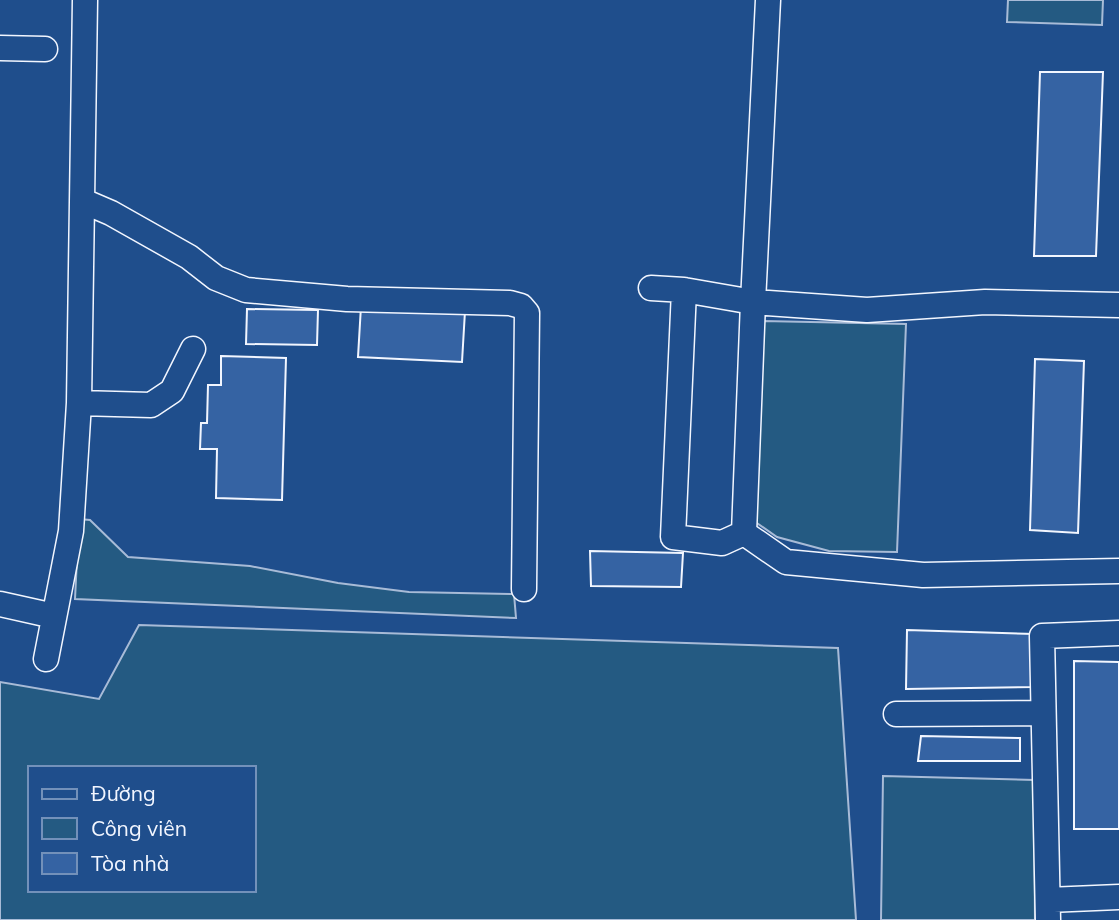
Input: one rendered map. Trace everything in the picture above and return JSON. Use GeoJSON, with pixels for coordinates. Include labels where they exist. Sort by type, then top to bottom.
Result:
{"type":"FeatureCollection","features":[{"type":"Feature","properties":{"kind":"street"},"geometry":{"type":"LineString","coordinates":[[46,659],[71,531],[79,403],[85,0]]}},
{"type":"Feature","properties":{"kind":"street"},"geometry":{"type":"LineString","coordinates":[[744,533],[768,0]]}},
{"type":"Feature","properties":{"kind":"street"},"geometry":{"type":"LineString","coordinates":[[0,48],[45,49]]}},
{"type":"Feature","properties":{"kind":"street"},"geometry":{"type":"LineString","coordinates":[[83,201],[111,213],[189,257],[216,278],[246,290],[347,299],[510,303],[521,306],[527,313],[524,589]]}},
{"type":"Feature","properties":{"kind":"street"},"geometry":{"type":"LineString","coordinates":[[652,288],[684,290],[753,302],[867,310],[985,302],[1119,304]]}},
{"type":"Feature","properties":{"kind":"street"},"geometry":{"type":"LineString","coordinates":[[684,290],[673,537],[722,542],[744,533]]}},
{"type":"Feature","properties":{"kind":"street"},"geometry":{"type":"LineString","coordinates":[[79,403],[151,405],[172,391],[193,349]]}},
{"type":"Feature","properties":{"kind":"street"},"geometry":{"type":"LineString","coordinates":[[744,533],[786,562],[923,575],[1119,571]]}},
{"type":"Feature","properties":{"kind":"street"},"geometry":{"type":"LineString","coordinates":[[0,604],[54,616]]}},
{"type":"Feature","properties":{"kind":"street"},"geometry":{"type":"LineString","coordinates":[[1119,633],[1042,636],[1048,910],[1119,897]]}},
{"type":"Feature","properties":{"kind":"street"},"geometry":{"type":"LineString","coordinates":[[896,714],[1044,713]]}},
{"type":"Feature","properties":{"kind":"green space"},"geometry":{"type":"Polygon","coordinates":[[[1008,0],[1103,0],[1102,25],[1007,22],[1008,0]]]}},
{"type":"Feature","properties":{"kind":"green space"},"geometry":{"type":"Polygon","coordinates":[[[763,321],[906,324],[897,552],[829,551],[777,537],[754,521],[763,321]]]}},
{"type":"Feature","properties":{"kind":"green space"},"geometry":{"type":"Polygon","coordinates":[[[79,519],[90,520],[128,557],[250,566],[338,583],[409,592],[514,594],[516,618],[75,599],[79,519]]]}},
{"type":"Feature","properties":{"kind":"green space"},"geometry":{"type":"Polygon","coordinates":[[[139,625],[838,648],[856,920],[0,920],[0,682],[99,699],[139,625]]]}},
{"type":"Feature","properties":{"kind":"green space"},"geometry":{"type":"Polygon","coordinates":[[[883,776],[1034,780],[1035,920],[881,920],[883,776]]]}},
{"type":"Feature","properties":{"kind":"building"},"geometry":{"type":"Polygon","coordinates":[[[1040,72],[1103,72],[1096,256],[1034,256],[1040,72]]]}},
{"type":"Feature","properties":{"kind":"building"},"geometry":{"type":"Polygon","coordinates":[[[361,306],[465,311],[462,362],[358,357],[361,306]]]}},
{"type":"Feature","properties":{"kind":"building"},"geometry":{"type":"Polygon","coordinates":[[[247,309],[318,310],[317,345],[246,344],[247,309]]]}},
{"type":"Feature","properties":{"kind":"building"},"geometry":{"type":"Polygon","coordinates":[[[221,356],[286,358],[282,500],[216,498],[217,449],[200,449],[201,423],[207,423],[208,385],[221,385],[221,356]]]}},
{"type":"Feature","properties":{"kind":"building"},"geometry":{"type":"Polygon","coordinates":[[[1035,359],[1084,361],[1078,533],[1030,530],[1035,359]]]}},
{"type":"Feature","properties":{"kind":"building"},"geometry":{"type":"Polygon","coordinates":[[[590,551],[683,553],[681,587],[591,586],[590,551]]]}},
{"type":"Feature","properties":{"kind":"building"},"geometry":{"type":"Polygon","coordinates":[[[907,630],[1034,634],[1034,687],[906,689],[907,630]]]}},
{"type":"Feature","properties":{"kind":"building"},"geometry":{"type":"Polygon","coordinates":[[[1074,661],[1119,662],[1119,829],[1074,829],[1074,661]]]}},
{"type":"Feature","properties":{"kind":"building"},"geometry":{"type":"Polygon","coordinates":[[[921,736],[1020,738],[1020,761],[918,761],[921,736]]]}}]}
